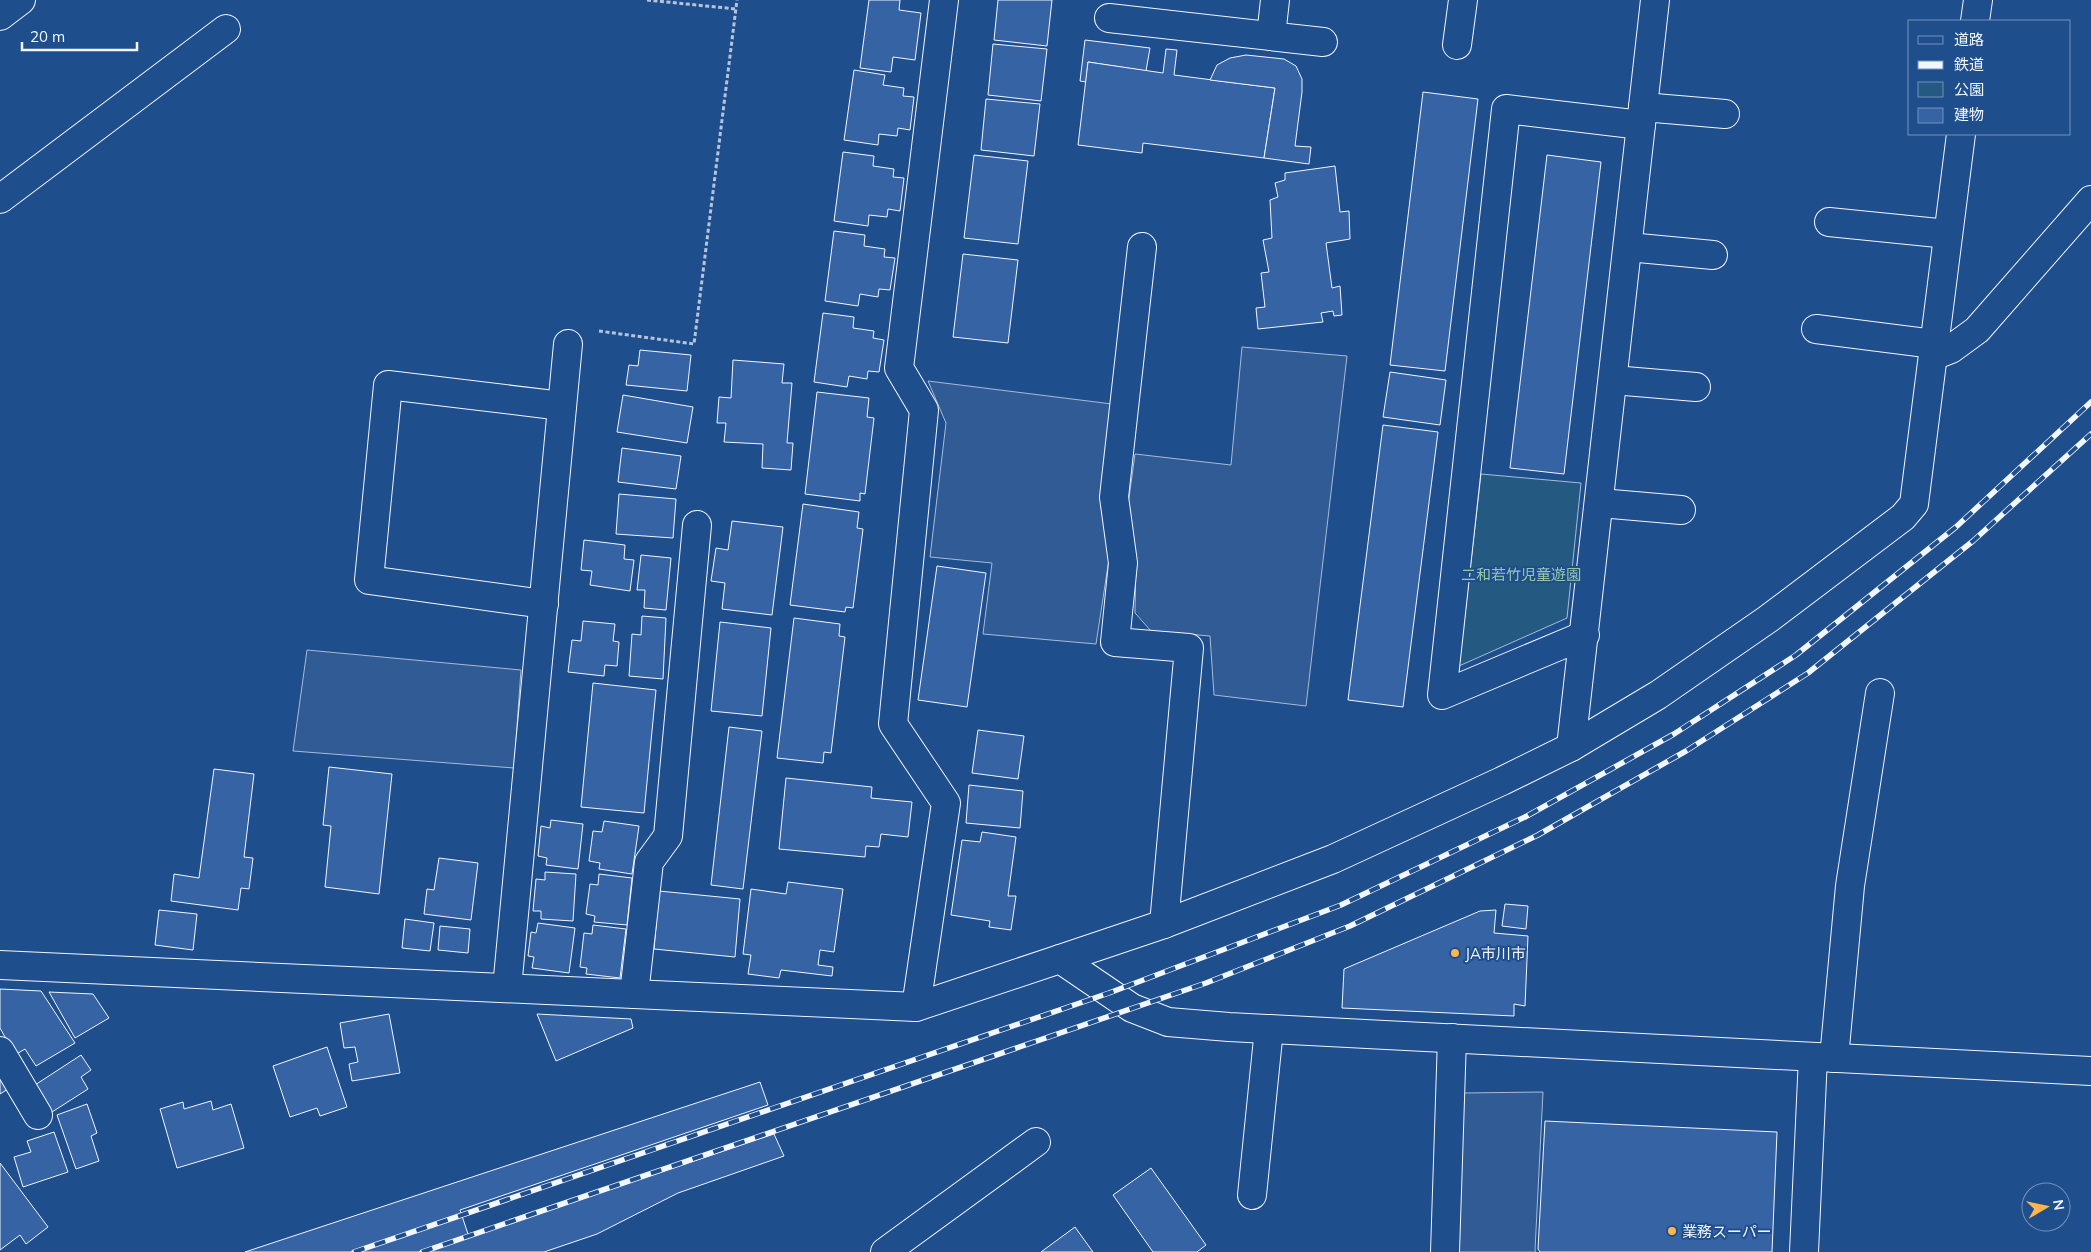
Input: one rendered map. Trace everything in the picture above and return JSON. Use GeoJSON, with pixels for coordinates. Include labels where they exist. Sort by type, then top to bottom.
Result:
{"type":"FeatureCollection","features":[{"type":"Feature","properties":{"kind":"street"},"geometry":{"type":"LineString","coordinates":[[0,16],[21,0]]}},
{"type":"Feature","properties":{"kind":"street"},"geometry":{"type":"LineString","coordinates":[[916,1007],[946,803],[893,724],[924,410],[899,368],[944,0]]}},
{"type":"Feature","properties":{"kind":"street"},"geometry":{"type":"LineString","coordinates":[[1271,36],[1276,0]]}},
{"type":"Feature","properties":{"kind":"street"},"geometry":{"type":"LineString","coordinates":[[1457,45],[1463,0]]}},
{"type":"Feature","properties":{"kind":"street"},"geometry":{"type":"LineString","coordinates":[[1571,747],[1600,503],[1655,0]]}},
{"type":"Feature","properties":{"kind":"street"},"geometry":{"type":"LineString","coordinates":[[1975,20],[1978,0]]}},
{"type":"Feature","properties":{"kind":"street"},"geometry":{"type":"LineString","coordinates":[[1109,18],[1322,42]]}},
{"type":"Feature","properties":{"kind":"street"},"geometry":{"type":"LineString","coordinates":[[0,199],[226,29]]}},
{"type":"Feature","properties":{"kind":"street"},"geometry":{"type":"LineString","coordinates":[[1585,634],[1442,695],[1506,109],[1642,116],[1725,114]]}},
{"type":"Feature","properties":{"kind":"street"},"geometry":{"type":"LineString","coordinates":[[0,965],[916,1007],[1164,924],[1333,860],[1571,747],[1658,695],[1768,619],[1903,517],[1914,504],[1961,135]]}},
{"type":"Feature","properties":{"kind":"street"},"geometry":{"type":"LineString","coordinates":[[1816,329],[1934,350],[1951,349],[1977,330],[2091,200]]}},
{"type":"Feature","properties":{"kind":"street"},"geometry":{"type":"LineString","coordinates":[[1830,222],[1948,234]]}},
{"type":"Feature","properties":{"kind":"street"},"geometry":{"type":"LineString","coordinates":[[1142,247],[1114,497],[1123,563],[1115,642],[1189,648],[1164,924]]}},
{"type":"Feature","properties":{"kind":"street"},"geometry":{"type":"LineString","coordinates":[[1628,247],[1714,255]]}},
{"type":"Feature","properties":{"kind":"street"},"geometry":{"type":"LineString","coordinates":[[507,988],[568,344]]}},
{"type":"Feature","properties":{"kind":"street"},"geometry":{"type":"LineString","coordinates":[[1613,380],[1696,387]]}},
{"type":"Feature","properties":{"kind":"street"},"geometry":{"type":"LineString","coordinates":[[544,604],[369,580],[388,385],[562,406]]}},
{"type":"Feature","properties":{"kind":"street"},"geometry":{"type":"LineString","coordinates":[[1600,503],[1681,510]]}},
{"type":"Feature","properties":{"kind":"street"},"geometry":{"type":"LineString","coordinates":[[634,994],[649,862],[668,836],[697,525]]}},
{"type":"Feature","properties":{"kind":"street"},"geometry":{"type":"LineString","coordinates":[[1804,1252],[1823,1057],[1880,693]]}},
{"type":"Feature","properties":{"kind":"street"},"geometry":{"type":"LineString","coordinates":[[1060,959],[1132,1008],[1168,1022],[1269,1029],[2091,1071]]}},
{"type":"Feature","properties":{"kind":"street"},"geometry":{"type":"LineString","coordinates":[[1252,1195],[1269,1029]]}},
{"type":"Feature","properties":{"kind":"street"},"geometry":{"type":"LineString","coordinates":[[1445,1252],[1452,1038]]}},
{"type":"Feature","properties":{"kind":"street"},"geometry":{"type":"LineString","coordinates":[[0,1051],[38,1115]]}},
{"type":"Feature","properties":{"kind":"street"},"geometry":{"type":"LineString","coordinates":[[885,1252],[1036,1142]]}},
{"type":"Feature","properties":{"kind":"path"},"geometry":{"type":"LineString","coordinates":[[647,0],[736,9]]}},
{"type":"Feature","properties":{"kind":"path"},"geometry":{"type":"LineString","coordinates":[[568,344],[572,328],[694,344],[737,0]]}},
{"type":"Feature","properties":{"kind":"green space","name":"二和若竹児童遊園"},"geometry":{"type":"Polygon","coordinates":[[[1481,474],[1581,483],[1567,618],[1459,666],[1481,474]]]}},
{"type":"Feature","properties":{"kind":"shaded area"},"geometry":{"type":"Polygon","coordinates":[[[1242,347],[1347,356],[1306,706],[1214,695],[1210,636],[1151,631],[1135,613],[1136,557],[1127,513],[1135,454],[1231,465],[1242,347]]]}},
{"type":"Feature","properties":{"kind":"shaded area"},"geometry":{"type":"Polygon","coordinates":[[[928,381],[1112,404],[1101,506],[1109,559],[1096,644],[983,634],[992,563],[930,557],[946,423],[928,381]]]}},
{"type":"Feature","properties":{"kind":"shaded area"},"geometry":{"type":"Polygon","coordinates":[[[307,650],[521,670],[514,768],[293,751],[307,650]]]}},
{"type":"Feature","properties":{"kind":"shaded area"},"geometry":{"type":"Polygon","coordinates":[[[1543,1092],[1536,1252],[1457,1252],[1464,1093],[1543,1092]]]}},
{"type":"Feature","properties":{"kind":"building"},"geometry":{"type":"Polygon","coordinates":[[[869,0],[900,0],[899,10],[921,13],[915,60],[893,57],[891,72],[860,68],[869,0]]]}},
{"type":"Feature","properties":{"kind":"building"},"geometry":{"type":"Polygon","coordinates":[[[998,0],[1052,0],[1047,46],[994,40],[998,0]]]}},
{"type":"Feature","properties":{"kind":"building"},"geometry":{"type":"Polygon","coordinates":[[[1085,40],[1150,48],[1146,71],[1088,62],[1086,82],[1080,81],[1085,40]]]}},
{"type":"Feature","properties":{"kind":"building"},"geometry":{"type":"Polygon","coordinates":[[[993,44],[1047,49],[1041,101],[988,95],[993,44]]]}},
{"type":"Feature","properties":{"kind":"building"},"geometry":{"type":"Polygon","coordinates":[[[1166,49],[1177,50],[1174,75],[1275,88],[1264,158],[1143,143],[1142,153],[1078,145],[1088,62],[1163,73],[1166,49]]]}},
{"type":"Feature","properties":{"kind":"building"},"geometry":{"type":"Polygon","coordinates":[[[1246,55],[1284,59],[1296,66],[1302,79],[1302,92],[1295,146],[1311,147],[1309,164],[1264,158],[1275,88],[1210,80],[1217,65],[1230,58],[1246,55]]]}},
{"type":"Feature","properties":{"kind":"building"},"geometry":{"type":"Polygon","coordinates":[[[854,70],[885,75],[883,85],[904,88],[903,96],[914,97],[910,130],[898,128],[897,136],[879,134],[878,145],[844,140],[854,70]]]}},
{"type":"Feature","properties":{"kind":"building"},"geometry":{"type":"Polygon","coordinates":[[[1423,92],[1478,99],[1445,371],[1390,365],[1423,92]]]}},
{"type":"Feature","properties":{"kind":"building"},"geometry":{"type":"Polygon","coordinates":[[[986,99],[1040,104],[1034,156],[981,150],[986,99]]]}},
{"type":"Feature","properties":{"kind":"building"},"geometry":{"type":"Polygon","coordinates":[[[843,152],[874,156],[873,166],[894,169],[893,177],[904,178],[900,211],[888,209],[887,217],[869,215],[868,226],[834,221],[843,152]]]}},
{"type":"Feature","properties":{"kind":"building"},"geometry":{"type":"Polygon","coordinates":[[[974,155],[1028,161],[1018,244],[964,238],[974,155]]]}},
{"type":"Feature","properties":{"kind":"building"},"geometry":{"type":"Polygon","coordinates":[[[1547,155],[1601,162],[1564,474],[1510,468],[1547,155]]]}},
{"type":"Feature","properties":{"kind":"building"},"geometry":{"type":"Polygon","coordinates":[[[1335,166],[1340,212],[1349,211],[1350,239],[1326,243],[1332,288],[1340,286],[1342,315],[1334,316],[1333,311],[1321,313],[1323,322],[1258,329],[1256,308],[1265,307],[1261,273],[1269,272],[1263,240],[1272,238],[1270,200],[1278,197],[1275,183],[1285,180],[1285,173],[1335,166]]]}},
{"type":"Feature","properties":{"kind":"building"},"geometry":{"type":"Polygon","coordinates":[[[834,231],[865,235],[864,246],[885,249],[884,257],[895,258],[890,290],[879,289],[878,297],[860,294],[858,306],[825,301],[834,231]]]}},
{"type":"Feature","properties":{"kind":"building"},"geometry":{"type":"Polygon","coordinates":[[[963,254],[1018,260],[1008,343],[953,337],[963,254]]]}},
{"type":"Feature","properties":{"kind":"building"},"geometry":{"type":"Polygon","coordinates":[[[823,313],[854,317],[853,328],[874,331],[873,338],[884,340],[879,372],[868,371],[867,379],[849,376],[847,387],[814,382],[823,313]]]}},
{"type":"Feature","properties":{"kind":"building"},"geometry":{"type":"Polygon","coordinates":[[[640,350],[691,355],[687,391],[626,385],[629,365],[638,366],[640,350]]]}},
{"type":"Feature","properties":{"kind":"building"},"geometry":{"type":"Polygon","coordinates":[[[733,360],[784,364],[782,383],[792,383],[787,443],[793,443],[791,470],[762,468],[763,444],[724,442],[726,423],[717,423],[719,397],[731,398],[733,360]]]}},
{"type":"Feature","properties":{"kind":"building"},"geometry":{"type":"Polygon","coordinates":[[[1390,372],[1446,380],[1440,425],[1383,417],[1390,372]]]}},
{"type":"Feature","properties":{"kind":"building"},"geometry":{"type":"Polygon","coordinates":[[[817,392],[869,398],[867,417],[874,418],[865,494],[860,493],[860,501],[805,494],[817,392]]]}},
{"type":"Feature","properties":{"kind":"building"},"geometry":{"type":"Polygon","coordinates":[[[623,395],[693,407],[687,443],[617,432],[623,395]]]}},
{"type":"Feature","properties":{"kind":"building"},"geometry":{"type":"Polygon","coordinates":[[[1383,425],[1438,432],[1403,707],[1348,700],[1383,425]]]}},
{"type":"Feature","properties":{"kind":"building"},"geometry":{"type":"Polygon","coordinates":[[[622,448],[681,456],[676,489],[618,482],[622,448]]]}},
{"type":"Feature","properties":{"kind":"building"},"geometry":{"type":"Polygon","coordinates":[[[619,494],[676,499],[673,538],[616,534],[619,494]]]}},
{"type":"Feature","properties":{"kind":"building"},"geometry":{"type":"Polygon","coordinates":[[[803,504],[859,512],[857,528],[863,529],[853,608],[846,607],[845,612],[790,605],[803,504]]]}},
{"type":"Feature","properties":{"kind":"building"},"geometry":{"type":"Polygon","coordinates":[[[732,521],[783,527],[772,615],[722,609],[725,583],[711,581],[716,548],[728,550],[732,521]]]}},
{"type":"Feature","properties":{"kind":"building"},"geometry":{"type":"Polygon","coordinates":[[[584,540],[625,545],[624,559],[634,560],[630,591],[590,585],[592,571],[581,570],[584,540]]]}},
{"type":"Feature","properties":{"kind":"building"},"geometry":{"type":"Polygon","coordinates":[[[641,555],[671,558],[666,610],[644,608],[645,590],[637,590],[641,555]]]}},
{"type":"Feature","properties":{"kind":"building"},"geometry":{"type":"Polygon","coordinates":[[[937,566],[986,573],[967,707],[918,700],[937,566]]]}},
{"type":"Feature","properties":{"kind":"building"},"geometry":{"type":"Polygon","coordinates":[[[642,616],[666,618],[663,679],[629,676],[632,634],[641,635],[642,616]]]}},
{"type":"Feature","properties":{"kind":"building"},"geometry":{"type":"Polygon","coordinates":[[[794,618],[840,624],[839,636],[845,637],[831,753],[824,752],[823,763],[777,758],[794,618]]]}},
{"type":"Feature","properties":{"kind":"building"},"geometry":{"type":"Polygon","coordinates":[[[583,621],[615,624],[613,641],[619,642],[617,666],[605,665],[604,676],[568,672],[572,640],[581,641],[583,621]]]}},
{"type":"Feature","properties":{"kind":"building"},"geometry":{"type":"Polygon","coordinates":[[[720,622],[771,628],[762,716],[711,711],[720,622]]]}},
{"type":"Feature","properties":{"kind":"building"},"geometry":{"type":"Polygon","coordinates":[[[593,683],[656,690],[644,813],[581,807],[593,683]]]}},
{"type":"Feature","properties":{"kind":"building"},"geometry":{"type":"Polygon","coordinates":[[[729,727],[762,731],[743,889],[711,885],[729,727]]]}},
{"type":"Feature","properties":{"kind":"building"},"geometry":{"type":"Polygon","coordinates":[[[978,730],[1024,736],[1018,779],[972,773],[978,730]]]}},
{"type":"Feature","properties":{"kind":"building"},"geometry":{"type":"Polygon","coordinates":[[[329,767],[392,774],[379,894],[325,887],[331,826],[323,825],[329,767]]]}},
{"type":"Feature","properties":{"kind":"building"},"geometry":{"type":"Polygon","coordinates":[[[214,769],[254,774],[244,857],[253,858],[249,889],[241,888],[238,910],[171,901],[174,874],[199,878],[214,769]]]}},
{"type":"Feature","properties":{"kind":"building"},"geometry":{"type":"Polygon","coordinates":[[[786,778],[872,787],[871,798],[912,802],[908,837],[881,834],[879,847],[866,846],[865,857],[779,849],[786,778]]]}},
{"type":"Feature","properties":{"kind":"building"},"geometry":{"type":"Polygon","coordinates":[[[969,785],[1023,791],[1020,828],[966,823],[969,785]]]}},
{"type":"Feature","properties":{"kind":"building"},"geometry":{"type":"Polygon","coordinates":[[[551,820],[583,824],[578,869],[546,865],[547,858],[538,856],[541,826],[550,828],[551,820]]]}},
{"type":"Feature","properties":{"kind":"building"},"geometry":{"type":"Polygon","coordinates":[[[604,821],[639,826],[632,874],[599,869],[600,863],[589,861],[593,831],[602,832],[604,821]]]}},
{"type":"Feature","properties":{"kind":"building"},"geometry":{"type":"Polygon","coordinates":[[[982,832],[1016,837],[1008,896],[1016,896],[1011,930],[989,927],[990,921],[951,915],[962,840],[980,842],[982,832]]]}},
{"type":"Feature","properties":{"kind":"building"},"geometry":{"type":"Polygon","coordinates":[[[439,858],[478,863],[471,920],[424,914],[427,889],[434,890],[439,858]]]}},
{"type":"Feature","properties":{"kind":"building"},"geometry":{"type":"Polygon","coordinates":[[[545,872],[576,874],[573,921],[541,919],[541,911],[533,911],[536,879],[545,880],[545,872]]]}},
{"type":"Feature","properties":{"kind":"building"},"geometry":{"type":"Polygon","coordinates":[[[599,874],[632,878],[627,925],[594,922],[595,916],[586,914],[590,884],[598,885],[599,874]]]}},
{"type":"Feature","properties":{"kind":"building"},"geometry":{"type":"Polygon","coordinates":[[[788,882],[843,889],[834,952],[820,950],[818,965],[833,967],[832,976],[781,970],[779,978],[748,974],[751,955],[743,954],[751,889],[786,894],[788,882]]]}},
{"type":"Feature","properties":{"kind":"building"},"geometry":{"type":"Polygon","coordinates":[[[659,891],[740,899],[735,957],[654,949],[659,891]]]}},
{"type":"Feature","properties":{"kind":"building"},"geometry":{"type":"Polygon","coordinates":[[[1505,904],[1528,906],[1526,929],[1502,926],[1505,904]]]}},
{"type":"Feature","properties":{"kind":"building"},"geometry":{"type":"Polygon","coordinates":[[[159,910],[197,914],[193,950],[155,945],[159,910]]]}},
{"type":"Feature","properties":{"kind":"building","name":"JA市川市"},"geometry":{"type":"Polygon","coordinates":[[[1496,910],[1494,933],[1528,936],[1525,1006],[1514,1004],[1514,1016],[1342,1008],[1344,969],[1480,911],[1496,910]]]}},
{"type":"Feature","properties":{"kind":"building"},"geometry":{"type":"Polygon","coordinates":[[[405,919],[434,923],[430,951],[402,948],[405,919]]]}},
{"type":"Feature","properties":{"kind":"building"},"geometry":{"type":"Polygon","coordinates":[[[538,923],[575,928],[569,973],[532,968],[534,957],[528,956],[531,932],[536,933],[538,923]]]}},
{"type":"Feature","properties":{"kind":"building"},"geometry":{"type":"Polygon","coordinates":[[[593,925],[626,929],[620,978],[586,974],[587,968],[580,967],[584,933],[592,934],[593,925]]]}},
{"type":"Feature","properties":{"kind":"building"},"geometry":{"type":"Polygon","coordinates":[[[440,926],[470,929],[468,953],[438,950],[440,926]]]}},
{"type":"Feature","properties":{"kind":"building"},"geometry":{"type":"Polygon","coordinates":[[[0,989],[41,991],[75,1043],[36,1066],[25,1049],[15,1055],[0,1028],[0,989]]]}},
{"type":"Feature","properties":{"kind":"building"},"geometry":{"type":"Polygon","coordinates":[[[49,992],[93,994],[109,1018],[75,1038],[49,992]]]}},
{"type":"Feature","properties":{"kind":"building"},"geometry":{"type":"Polygon","coordinates":[[[389,1014],[400,1073],[352,1081],[349,1064],[358,1062],[355,1047],[344,1048],[340,1023],[389,1014]]]}},
{"type":"Feature","properties":{"kind":"building"},"geometry":{"type":"Polygon","coordinates":[[[537,1014],[631,1019],[633,1028],[556,1061],[537,1014]]]}},
{"type":"Feature","properties":{"kind":"building"},"geometry":{"type":"Polygon","coordinates":[[[327,1047],[347,1107],[320,1116],[317,1108],[290,1117],[273,1066],[327,1047]]]}},
{"type":"Feature","properties":{"kind":"building"},"geometry":{"type":"Polygon","coordinates":[[[81,1055],[91,1070],[81,1077],[88,1089],[52,1112],[35,1085],[81,1055]]]}},
{"type":"Feature","properties":{"kind":"building"},"geometry":{"type":"Polygon","coordinates":[[[0,1077],[8,1089],[0,1094],[0,1077]]]}},
{"type":"Feature","properties":{"kind":"building"},"geometry":{"type":"Polygon","coordinates":[[[760,1082],[768,1105],[460,1210],[469,1237],[774,1134],[784,1156],[678,1193],[597,1234],[544,1252],[245,1252],[760,1082]]]}},
{"type":"Feature","properties":{"kind":"building"},"geometry":{"type":"Polygon","coordinates":[[[211,1101],[213,1110],[231,1104],[244,1148],[177,1168],[160,1109],[183,1102],[184,1109],[211,1101]]]}},
{"type":"Feature","properties":{"kind":"building"},"geometry":{"type":"Polygon","coordinates":[[[87,1104],[97,1133],[91,1136],[99,1161],[76,1169],[57,1115],[87,1104]]]}},
{"type":"Feature","properties":{"kind":"building"},"geometry":{"type":"Polygon","coordinates":[[[1545,1121],[1777,1132],[1772,1252],[1540,1252],[1538,1249],[1545,1121]]]}},
{"type":"Feature","properties":{"kind":"building"},"geometry":{"type":"Polygon","coordinates":[[[54,1132],[68,1172],[23,1187],[14,1157],[31,1152],[27,1141],[54,1132]]]}},
{"type":"Feature","properties":{"kind":"building"},"geometry":{"type":"Polygon","coordinates":[[[0,1163],[48,1227],[26,1244],[20,1235],[0,1250],[0,1163]]]}},
{"type":"Feature","properties":{"kind":"building"},"geometry":{"type":"Polygon","coordinates":[[[1151,1168],[1206,1245],[1197,1252],[1153,1252],[1113,1195],[1151,1168]]]}},
{"type":"Feature","properties":{"kind":"building"},"geometry":{"type":"Polygon","coordinates":[[[1075,1227],[1093,1252],[1041,1252],[1075,1227]]]}},
{"type":"Feature","properties":{"kind":"railway"},"geometry":{"type":"LineString","coordinates":[[354,1252],[1109,993],[1341,905],[1525,817],[1674,734],[1796,655],[1956,527],[2091,402]]}},
{"type":"Feature","properties":{"kind":"railway"},"geometry":{"type":"LineString","coordinates":[[422,1252],[1206,983],[1350,926],[1538,835],[1686,751],[1808,673],[1973,541],[2091,434]]}},
{"type":"Feature","properties":{"kind":"place","name":"JA市川市"},"geometry":{"type":"Point","coordinates":[1455,953]}},
{"type":"Feature","properties":{"kind":"place","name":"業務スーパー"},"geometry":{"type":"Point","coordinates":[1672,1231]}}]}
